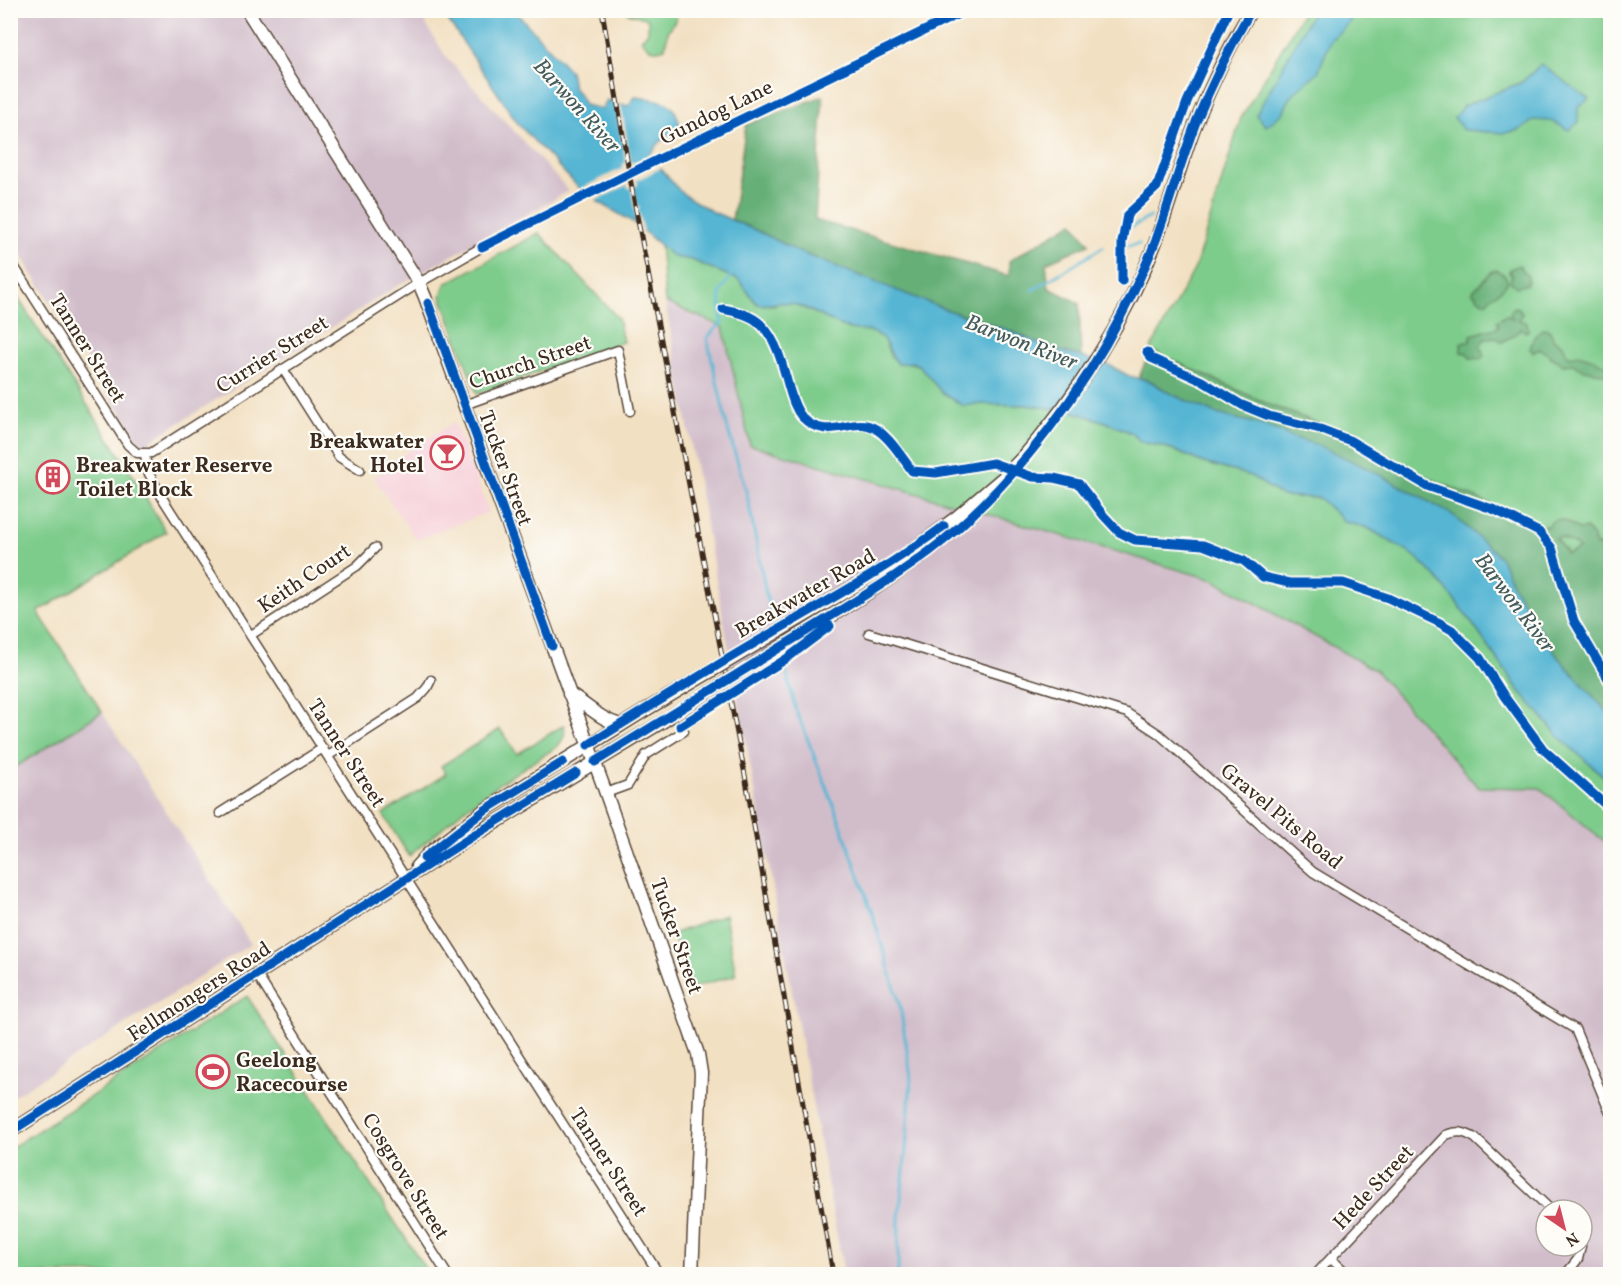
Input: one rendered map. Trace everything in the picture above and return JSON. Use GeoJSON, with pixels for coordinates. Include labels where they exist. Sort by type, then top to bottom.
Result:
{"type":"FeatureCollection","features":[{"type":"Feature","properties":{"kind":"main road","name":"Tucker Street"},"geometry":{"type":"LineString","coordinates":[[247,10],[419,283],[606,793],[700,1064],[692,1275]]}},
{"type":"Feature","properties":{"kind":"main road","name":"Breakwater Road"},"geometry":{"type":"LineString","coordinates":[[595,762],[891,579],[925,554],[956,530],[980,506],[1049,428],[1106,344],[1122,313],[1156,241],[1209,92],[1251,10]]}},
{"type":"Feature","properties":{"kind":"main road","name":"Breakwater Road"},"geometry":{"type":"LineString","coordinates":[[588,746],[900,559],[957,517],[1004,477],[1027,453]]}},
{"type":"Feature","properties":{"kind":"main road"},"geometry":{"type":"LineString","coordinates":[[569,694],[600,717],[621,725]]}},
{"type":"Feature","properties":{"kind":"main road","name":"Fellmongers Road"},"geometry":{"type":"LineString","coordinates":[[406,879],[428,854],[485,810],[588,746]]}},
{"type":"Feature","properties":{"kind":"main road","name":"Fellmongers Road"},"geometry":{"type":"LineString","coordinates":[[10,1132],[406,879],[595,762]]}},
{"type":"Feature","properties":{"kind":"street","name":"Gundog Lane"},"geometry":{"type":"LineString","coordinates":[[419,283],[482,248],[663,157],[967,10]]}},
{"type":"Feature","properties":{"kind":"street","name":"Tanner Street"},"geometry":{"type":"LineString","coordinates":[[10,260],[128,445],[137,453],[145,454],[151,479],[659,1273]]}},
{"type":"Feature","properties":{"kind":"street","name":"Currier Street"},"geometry":{"type":"LineString","coordinates":[[145,454],[151,453],[419,283]]}},
{"type":"Feature","properties":{"kind":"street","name":"Church Street"},"geometry":{"type":"LineString","coordinates":[[464,405],[618,350],[630,411]]}},
{"type":"Feature","properties":{"kind":"street"},"geometry":{"type":"LineString","coordinates":[[283,369],[339,457],[360,470]]}},
{"type":"Feature","properties":{"kind":"street","name":"Keith Court"},"geometry":{"type":"LineString","coordinates":[[250,635],[357,567],[375,548]]}},
{"type":"Feature","properties":{"kind":"street","name":"Gravel Pits Road"},"geometry":{"type":"LineString","coordinates":[[869,633],[1127,713],[1159,734],[1313,872],[1575,1029],[1611,1113]]}},
{"type":"Feature","properties":{"kind":"street"},"geometry":{"type":"LineString","coordinates":[[220,813],[418,698],[431,680]]}},
{"type":"Feature","properties":{"kind":"street"},"geometry":{"type":"LineString","coordinates":[[606,793],[628,785],[646,755],[684,731]]}},
{"type":"Feature","properties":{"kind":"street","name":"Cosgrove Street"},"geometry":{"type":"LineString","coordinates":[[257,975],[447,1275]]}},
{"type":"Feature","properties":{"kind":"street","name":"Hede Street"},"geometry":{"type":"LineString","coordinates":[[1316,1275],[1446,1135],[1460,1131],[1475,1138],[1538,1198]]}},
{"type":"Feature","properties":{"kind":"street"},"geometry":{"type":"LineString","coordinates":[[1566,1275],[1578,1258]]}},
{"type":"Feature","properties":{"kind":"street"},"geometry":{"type":"LineString","coordinates":[[1331,1259],[1348,1275]]}},
{"type":"Feature","properties":{"kind":"shaded area"},"geometry":{"type":"Polygon","coordinates":[[[11,11],[418,11],[446,57],[569,191],[401,284],[142,446],[11,240],[11,11]]]}},
{"type":"Feature","properties":{"kind":"shaded area"},"geometry":{"type":"Polygon","coordinates":[[[665,302],[723,327],[750,445],[1214,580],[1375,670],[1478,787],[1540,788],[1610,846],[1610,1274],[844,1274],[665,302]]]}},
{"type":"Feature","properties":{"kind":"shaded area"},"geometry":{"type":"Polygon","coordinates":[[[454,422],[489,512],[416,540],[374,478],[411,449],[454,422]]]}},
{"type":"Feature","properties":{"kind":"shaded area"},"geometry":{"type":"Polygon","coordinates":[[[10,569],[251,944],[11,1098],[10,1098],[10,569]]]}},
{"type":"Feature","properties":{"kind":"green space"},"geometry":{"type":"Polygon","coordinates":[[[629,10],[676,11],[676,19],[668,32],[665,48],[654,50],[646,45],[641,39],[648,32],[648,19],[628,13],[629,10]]]}},
{"type":"Feature","properties":{"kind":"green space"},"geometry":{"type":"Polygon","coordinates":[[[1304,11],[1610,11],[1610,671],[1584,630],[1567,555],[1549,528],[1428,478],[1352,436],[1272,406],[1150,350],[1195,268],[1241,118],[1304,11]]]}},
{"type":"Feature","properties":{"kind":"green space"},"geometry":{"type":"Polygon","coordinates":[[[823,96],[815,220],[1009,276],[1009,261],[1073,222],[1089,244],[1046,263],[1049,288],[1079,303],[1081,357],[1049,348],[1011,331],[857,276],[799,252],[732,220],[746,125],[823,96]]]}},
{"type":"Feature","properties":{"kind":"green space"},"geometry":{"type":"Polygon","coordinates":[[[661,169],[669,179],[674,257],[692,260],[739,280],[757,304],[774,305],[783,302],[797,305],[849,329],[873,331],[883,338],[891,357],[920,366],[942,393],[964,406],[975,404],[1027,405],[1071,411],[1106,422],[1132,433],[1141,442],[1166,447],[1204,463],[1251,476],[1282,496],[1319,498],[1345,522],[1368,528],[1415,556],[1437,578],[1462,609],[1519,690],[1559,737],[1610,782],[1610,846],[1540,788],[1478,787],[1375,670],[1214,580],[750,445],[723,327],[665,302],[660,244],[644,231],[661,169]]]}},
{"type":"Feature","properties":{"kind":"green space"},"geometry":{"type":"Polygon","coordinates":[[[539,233],[618,318],[623,342],[477,394],[441,296],[445,284],[539,233]]]}},
{"type":"Feature","properties":{"kind":"green space"},"geometry":{"type":"Polygon","coordinates":[[[1519,265],[1528,276],[1528,281],[1527,284],[1516,287],[1510,281],[1512,276],[1509,273],[1510,269],[1519,265]]]}},
{"type":"Feature","properties":{"kind":"green space"},"geometry":{"type":"Polygon","coordinates":[[[1497,270],[1504,275],[1507,284],[1487,302],[1481,301],[1472,292],[1492,271],[1497,270]]]}},
{"type":"Feature","properties":{"kind":"green space"},"geometry":{"type":"Polygon","coordinates":[[[10,286],[132,474],[166,532],[38,612],[102,712],[11,770],[10,286]]]}},
{"type":"Feature","properties":{"kind":"green space"},"geometry":{"type":"Polygon","coordinates":[[[1515,307],[1519,308],[1522,314],[1519,320],[1527,323],[1528,331],[1525,332],[1521,328],[1516,334],[1502,342],[1495,337],[1485,339],[1480,346],[1484,356],[1481,359],[1470,358],[1467,353],[1461,352],[1461,343],[1471,341],[1471,335],[1499,327],[1497,321],[1506,315],[1513,319],[1510,313],[1515,307]]]}},
{"type":"Feature","properties":{"kind":"green space"},"geometry":{"type":"Polygon","coordinates":[[[1545,328],[1550,331],[1554,340],[1563,345],[1567,355],[1572,357],[1578,354],[1594,359],[1607,367],[1610,360],[1610,377],[1573,364],[1563,365],[1540,349],[1533,352],[1530,349],[1534,339],[1545,328]]]}},
{"type":"Feature","properties":{"kind":"green space"},"geometry":{"type":"Polygon","coordinates":[[[1150,350],[1272,406],[1352,436],[1428,478],[1546,527],[1554,520],[1562,520],[1579,530],[1586,528],[1597,546],[1603,546],[1606,553],[1610,552],[1610,659],[1606,654],[1599,653],[1610,671],[1610,715],[1557,656],[1513,586],[1501,558],[1453,515],[1371,470],[1266,426],[1217,414],[1171,394],[1151,381],[1139,378],[1150,350]],[[1562,538],[1556,539],[1567,554],[1579,549],[1562,538]]]}},
{"type":"Feature","properties":{"kind":"green space"},"geometry":{"type":"Polygon","coordinates":[[[564,725],[564,737],[557,747],[500,783],[409,856],[383,814],[446,774],[441,766],[500,729],[517,754],[564,725]]]}},
{"type":"Feature","properties":{"kind":"green space"},"geometry":{"type":"Polygon","coordinates":[[[725,915],[736,975],[691,988],[672,934],[725,915]]]}},
{"type":"Feature","properties":{"kind":"green space","name":"Geelong Racecourse"},"geometry":{"type":"Polygon","coordinates":[[[247,996],[429,1274],[11,1274],[11,1148],[247,996]]]}},
{"type":"Feature","properties":{"kind":"water"},"geometry":{"type":"Polygon","coordinates":[[[1314,10],[1351,11],[1350,22],[1331,40],[1318,72],[1296,91],[1283,113],[1266,126],[1256,115],[1314,10]]]}},
{"type":"Feature","properties":{"kind":"water","name":"Barwon River"},"geometry":{"type":"Polygon","coordinates":[[[442,11],[515,11],[570,71],[573,87],[584,105],[602,109],[607,100],[628,106],[635,97],[660,100],[671,106],[680,127],[660,142],[649,155],[679,190],[711,211],[799,252],[950,311],[1011,331],[1049,348],[1107,364],[1129,376],[1150,381],[1171,394],[1217,414],[1266,426],[1320,446],[1371,470],[1453,515],[1501,558],[1513,586],[1557,656],[1610,715],[1610,782],[1559,737],[1519,690],[1462,609],[1437,578],[1415,556],[1368,528],[1345,522],[1319,498],[1282,496],[1251,476],[1204,463],[1166,447],[1141,442],[1132,433],[1106,422],[1071,411],[1027,405],[975,404],[964,406],[942,393],[920,366],[912,362],[898,364],[877,334],[850,329],[793,304],[757,304],[739,280],[692,260],[674,257],[633,222],[580,189],[519,125],[442,11]]]}},
{"type":"Feature","properties":{"kind":"water"},"geometry":{"type":"Polygon","coordinates":[[[1541,64],[1589,99],[1578,108],[1578,123],[1569,130],[1551,121],[1533,120],[1518,130],[1491,133],[1463,130],[1454,118],[1463,106],[1522,82],[1541,64]]]}},
{"type":"Feature","properties":{"kind":"pier"},"geometry":{"type":"Polygon","coordinates":[[[615,99],[620,100],[631,162],[634,163],[655,152],[653,155],[663,167],[637,180],[638,185],[634,187],[637,206],[640,206],[638,209],[643,234],[638,230],[631,188],[627,185],[593,202],[578,190],[623,168],[623,164],[626,163],[615,99]]]}},
{"type":"Feature","properties":{"kind":"waterway"},"geometry":{"type":"LineString","coordinates":[[1128,229],[1150,217]]}},
{"type":"Feature","properties":{"kind":"waterway"},"geometry":{"type":"LineString","coordinates":[[1127,246],[1139,244]]}},
{"type":"Feature","properties":{"kind":"waterway"},"geometry":{"type":"LineString","coordinates":[[1033,290],[1103,247]]}},
{"type":"Feature","properties":{"kind":"waterway"},"geometry":{"type":"LineString","coordinates":[[732,274],[720,293],[722,322],[707,338],[728,430],[747,494],[775,629]]}},
{"type":"Feature","properties":{"kind":"waterway"},"geometry":{"type":"LineString","coordinates":[[781,652],[796,710],[839,819],[872,913],[900,1005],[911,1078],[899,1218],[898,1274]]}},
{"type":"Feature","properties":{"kind":"railway"},"geometry":{"type":"LineString","coordinates":[[602,10],[633,195],[745,775],[833,1274]]}},
{"type":"Feature","properties":{"kind":"cycle path"},"geometry":{"type":"LineString","coordinates":[[482,247],[967,10]]}},
{"type":"Feature","properties":{"kind":"cycle path"},"geometry":{"type":"LineString","coordinates":[[1122,281],[1122,242],[1127,215],[1157,187],[1187,102],[1229,10]]}},
{"type":"Feature","properties":{"kind":"cycle path"},"geometry":{"type":"LineString","coordinates":[[595,762],[901,572],[957,529],[981,507],[1027,457],[1088,373],[1131,297],[1156,240],[1185,151],[1208,93],[1251,10]]}},
{"type":"Feature","properties":{"kind":"cycle path"},"geometry":{"type":"LineString","coordinates":[[428,303],[552,646]]}},
{"type":"Feature","properties":{"kind":"cycle path"},"geometry":{"type":"LineString","coordinates":[[723,309],[750,317],[768,332],[781,359],[794,403],[802,417],[812,425],[821,428],[867,425],[876,429],[891,443],[912,471],[936,473],[993,463],[1033,477],[1054,478],[1079,484],[1119,532],[1135,540],[1203,545],[1244,561],[1263,577],[1289,583],[1343,583],[1388,598],[1438,622],[1452,630],[1480,658],[1504,696],[1543,749],[1610,809]]}},
{"type":"Feature","properties":{"kind":"cycle path"},"geometry":{"type":"LineString","coordinates":[[1147,352],[1151,358],[1202,381],[1242,405],[1269,416],[1320,429],[1351,441],[1427,486],[1495,510],[1539,532],[1552,548],[1574,621],[1610,682]]}},
{"type":"Feature","properties":{"kind":"cycle path"},"geometry":{"type":"LineString","coordinates":[[588,745],[726,660],[860,582],[944,526]]}},
{"type":"Feature","properties":{"kind":"cycle path"},"geometry":{"type":"LineString","coordinates":[[680,726],[786,659],[830,626]]}},
{"type":"Feature","properties":{"kind":"cycle path"},"geometry":{"type":"LineString","coordinates":[[424,858],[485,810],[563,762]]}},
{"type":"Feature","properties":{"kind":"cycle path"},"geometry":{"type":"LineString","coordinates":[[10,1132],[473,836],[576,773]]}},
{"type":"Feature","properties":{"kind":"place","name":"Breakwater Hotel"},"geometry":{"type":"Point","coordinates":[447,453]}},
{"type":"Feature","properties":{"kind":"place","name":"Breakwater Reserve Toilet Block"},"geometry":{"type":"Point","coordinates":[53,477]}},
{"type":"Feature","properties":{"kind":"place","name":"Geelong Racecourse"},"geometry":{"type":"Point","coordinates":[213,1072]}}]}
